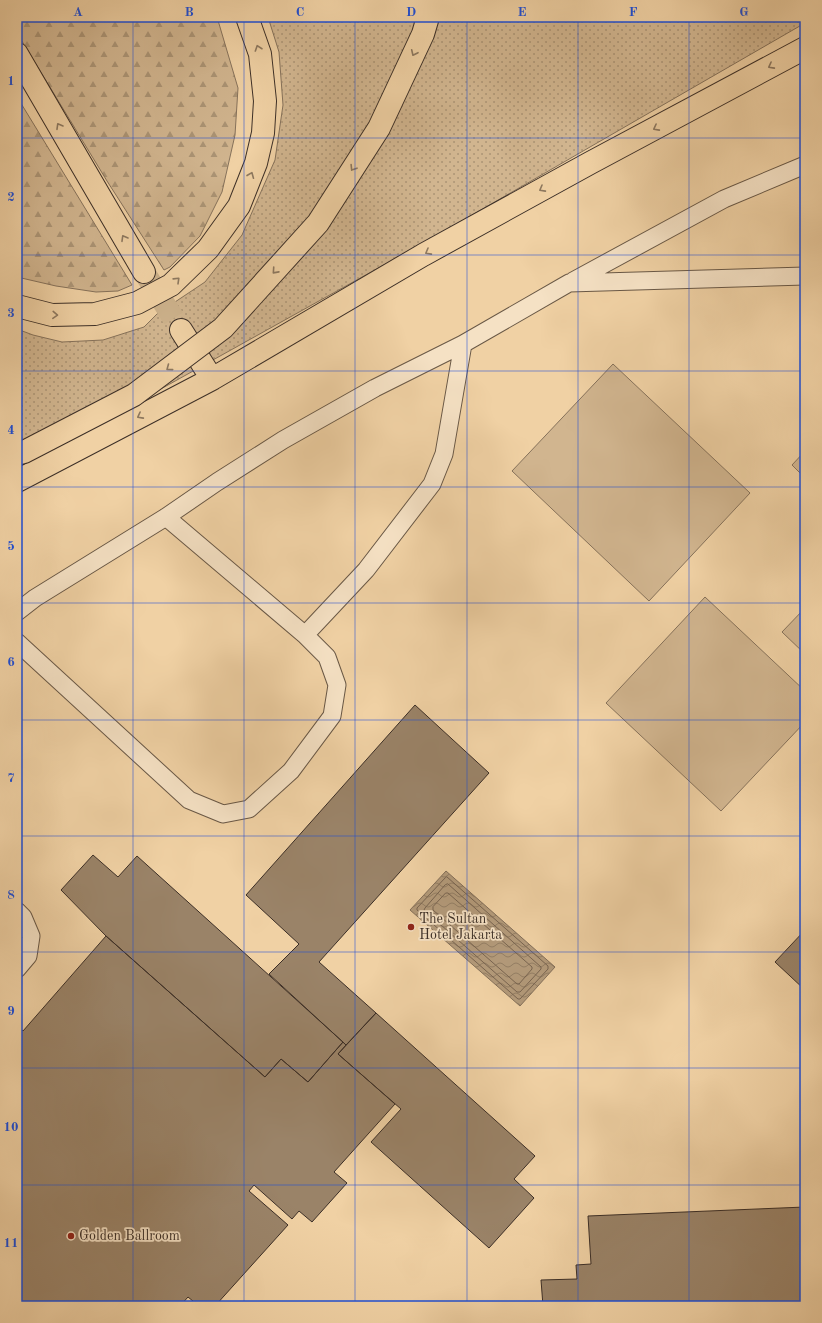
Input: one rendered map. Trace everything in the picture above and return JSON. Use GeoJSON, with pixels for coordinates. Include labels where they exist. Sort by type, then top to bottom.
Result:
{"type":"FeatureCollection","features":[{"type":"Feature","properties":{"kind":"highway"},"geometry":{"type":"LineString","coordinates":[[17,306],[52,315],[95,314],[137,303],[171,285],[208,249],[239,206],[256,163],[263,133],[265,101],[260,54],[247,17]]}},
{"type":"Feature","properties":{"kind":"highway"},"geometry":{"type":"LineString","coordinates":[[17,454],[24,452],[134,395],[223,328],[318,223],[379,128],[423,34],[428,17]]}},
{"type":"Feature","properties":{"kind":"highway"},"geometry":{"type":"LineString","coordinates":[[17,481],[212,379],[423,255],[590,163],[805,48]]}},
{"type":"Feature","properties":{"kind":"highway"},"geometry":{"type":"LineString","coordinates":[[17,54],[144,272]]}},
{"type":"Feature","properties":{"kind":"highway"},"geometry":{"type":"LineString","coordinates":[[181,330],[212,379]]}},
{"type":"Feature","properties":{"kind":"lane"},"geometry":{"type":"LineString","coordinates":[[17,612],[35,598],[166,517],[282,440],[375,388],[463,344],[569,283],[724,199],[805,165]]}},
{"type":"Feature","properties":{"kind":"lane"},"geometry":{"type":"LineString","coordinates":[[569,283],[805,276]]}},
{"type":"Feature","properties":{"kind":"lane"},"geometry":{"type":"LineString","coordinates":[[305,635],[366,570],[432,484],[444,454],[463,344]]}},
{"type":"Feature","properties":{"kind":"lane"},"geometry":{"type":"LineString","coordinates":[[17,642],[189,800],[223,814],[248,809],[291,771],[332,716],[337,685],[327,657],[305,635],[166,517]]}},
{"type":"Feature","properties":{"kind":"lane"},"geometry":{"type":"LineString","coordinates":[[17,911],[23,917],[31,936],[28,956],[17,969]]}},
{"type":"Feature","properties":{"kind":"green space"},"geometry":{"type":"Polygon","coordinates":[[[17,17],[217,17],[238,88],[235,135],[222,192],[200,236],[170,267],[164,270],[107,181],[17,33],[17,17]]]}},
{"type":"Feature","properties":{"kind":"green space"},"geometry":{"type":"Polygon","coordinates":[[[268,17],[805,17],[805,23],[434,237],[17,469],[17,329],[33,335],[62,342],[103,340],[144,327],[157,314],[205,282],[242,235],[275,160],[283,105],[279,52],[268,17]]]}},
{"type":"Feature","properties":{"kind":"green space"},"geometry":{"type":"Polygon","coordinates":[[[17,97],[132,285],[118,291],[96,292],[56,286],[17,277],[17,97]]]}},
{"type":"Feature","properties":{"kind":"green space"},"geometry":{"type":"Polygon","coordinates":[[[613,364],[750,493],[649,601],[512,471],[613,364]]]}},
{"type":"Feature","properties":{"kind":"green space"},"geometry":{"type":"Polygon","coordinates":[[[805,451],[805,478],[792,465],[805,451]]]}},
{"type":"Feature","properties":{"kind":"green space"},"geometry":{"type":"Polygon","coordinates":[[[705,597],[805,691],[805,722],[721,811],[606,703],[705,597]]]}},
{"type":"Feature","properties":{"kind":"green space"},"geometry":{"type":"Polygon","coordinates":[[[805,608],[805,654],[782,632],[805,608]]]}},
{"type":"Feature","properties":{"kind":"water"},"geometry":{"type":"Polygon","coordinates":[[[446,871],[555,967],[520,1006],[410,910],[446,871]]]}},
{"type":"Feature","properties":{"kind":"building"},"geometry":{"type":"Polygon","coordinates":[[[415,705],[489,773],[319,962],[376,1013],[346,1045],[269,974],[299,944],[246,895],[415,705]]]}},
{"type":"Feature","properties":{"kind":"building"},"geometry":{"type":"Polygon","coordinates":[[[93,855],[118,877],[137,856],[343,1042],[308,1082],[281,1059],[265,1077],[106,936],[61,890],[93,855]]]}},
{"type":"Feature","properties":{"kind":"building"},"geometry":{"type":"Polygon","coordinates":[[[805,930],[805,990],[775,962],[805,930]]]}},
{"type":"Feature","properties":{"kind":"building"},"geometry":{"type":"Polygon","coordinates":[[[106,936],[265,1077],[281,1059],[308,1082],[343,1042],[346,1045],[338,1054],[395,1104],[334,1172],[347,1183],[312,1222],[299,1211],[292,1219],[254,1185],[249,1191],[288,1225],[215,1306],[199,1306],[188,1297],[180,1306],[17,1306],[17,1026],[23,1031],[106,936]]]}},
{"type":"Feature","properties":{"kind":"building"},"geometry":{"type":"Polygon","coordinates":[[[376,1013],[535,1156],[514,1179],[534,1198],[489,1248],[371,1142],[401,1109],[338,1054],[376,1013]]]}},
{"type":"Feature","properties":{"kind":"building"},"geometry":{"type":"Polygon","coordinates":[[[805,1207],[805,1306],[543,1306],[541,1280],[577,1279],[576,1265],[591,1264],[588,1216],[805,1207]]]}},
{"type":"Feature","properties":{"kind":"tunnel"},"geometry":{"type":"LineString","coordinates":[[144,272],[181,330]]}},
{"type":"Feature","properties":{"kind":"place","name":"The Sultan Hotel Jakarta"},"geometry":{"type":"Point","coordinates":[411,927]}},
{"type":"Feature","properties":{"kind":"place","name":"Golden Ballroom"},"geometry":{"type":"Point","coordinates":[71,1236]}}]}
